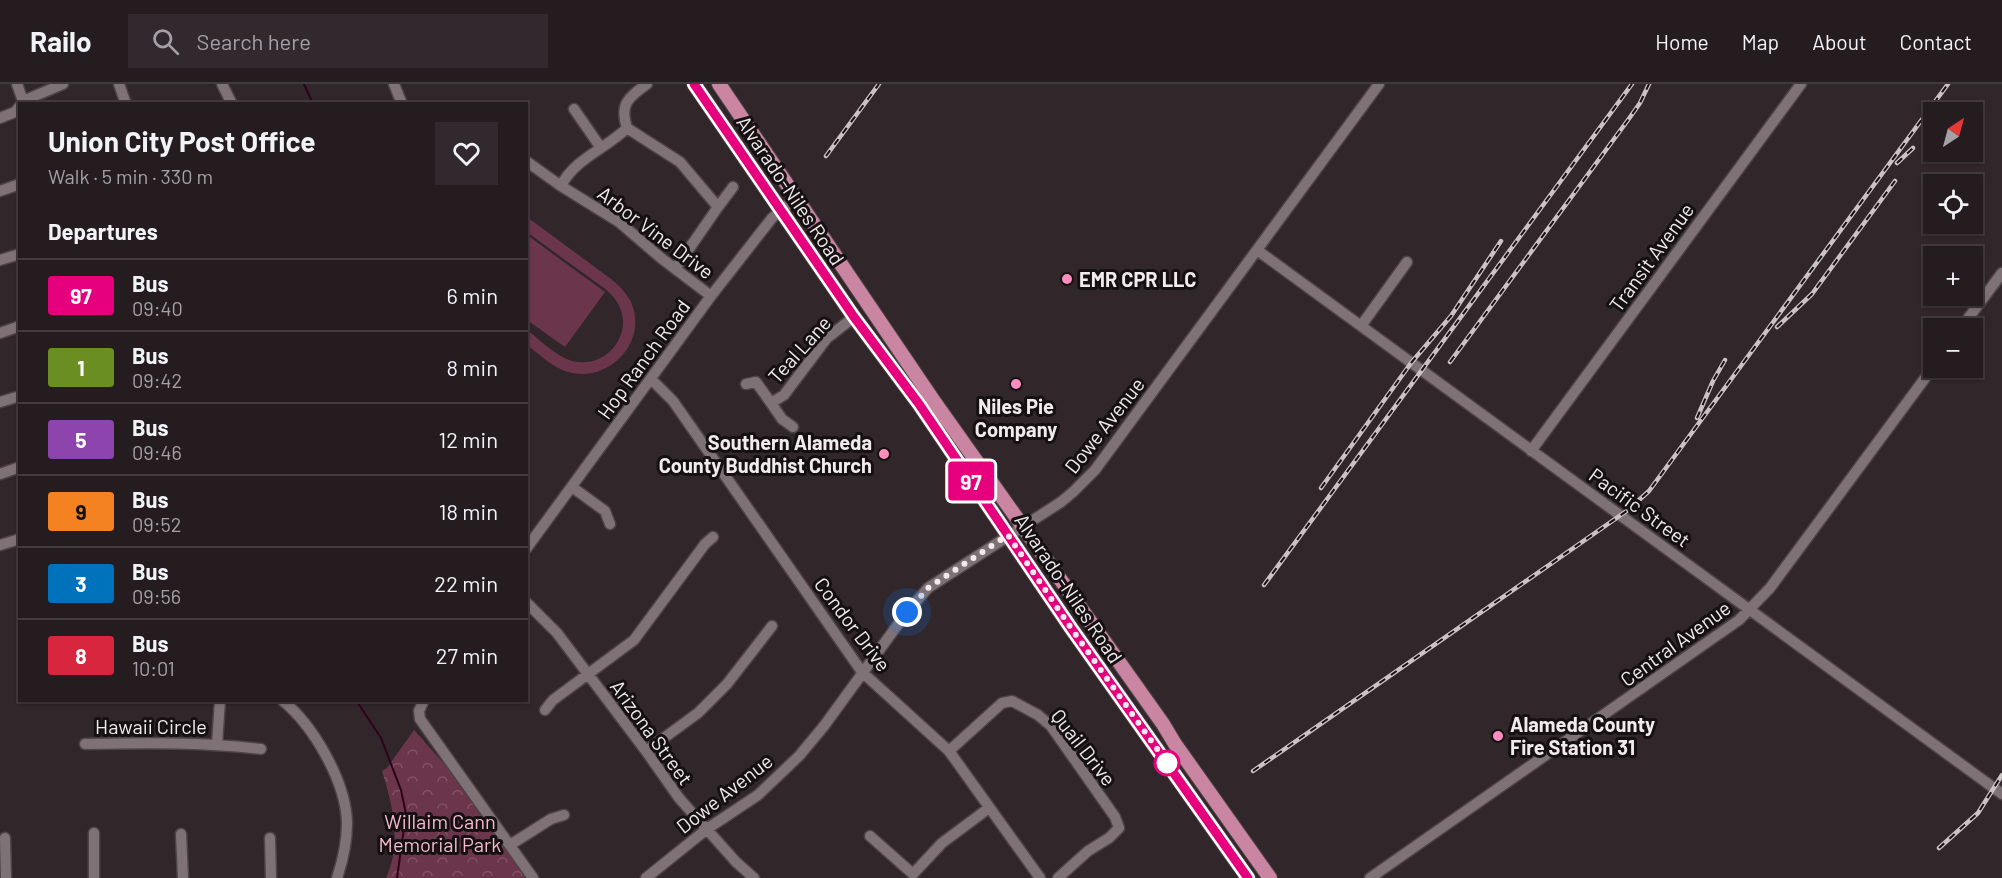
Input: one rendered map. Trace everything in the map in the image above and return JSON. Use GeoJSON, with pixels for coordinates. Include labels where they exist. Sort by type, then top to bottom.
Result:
{"type":"FeatureCollection","features":[{"type":"Feature","properties":{"kind":"main road","name":"Alvarado-Niles Road"},"geometry":{"type":"LineString","coordinates":[[694,84],[854,317],[919,404],[1071,628],[1248,878]]}},
{"type":"Feature","properties":{"kind":"main road","name":"Alvarado-Niles Road"},"geometry":{"type":"LineString","coordinates":[[719,84],[926,389],[1270,878]]}},
{"type":"Feature","properties":{"kind":"street"},"geometry":{"type":"LineString","coordinates":[[17,84],[22,102]]}},
{"type":"Feature","properties":{"kind":"street"},"geometry":{"type":"LineString","coordinates":[[24,102],[63,84]]}},
{"type":"Feature","properties":{"kind":"street"},"geometry":{"type":"LineString","coordinates":[[119,84],[125,102]]}},
{"type":"Feature","properties":{"kind":"street"},"geometry":{"type":"LineString","coordinates":[[222,84],[231,102]]}},
{"type":"Feature","properties":{"kind":"street"},"geometry":{"type":"LineString","coordinates":[[394,84],[401,102]]}},
{"type":"Feature","properties":{"kind":"street"},"geometry":{"type":"LineString","coordinates":[[647,84],[631,95],[627,101],[624,110],[627,128],[680,162],[718,207]]}},
{"type":"Feature","properties":{"kind":"street","name":"Dowe Avenue"},"geometry":{"type":"LineString","coordinates":[[646,878],[707,829],[758,795],[800,756],[907,612],[928,588],[1073,492],[1095,470],[1379,84]]}},
{"type":"Feature","properties":{"kind":"street","name":"Transit Avenue"},"geometry":{"type":"LineString","coordinates":[[1531,451],[1800,84]]}},
{"type":"Feature","properties":{"kind":"street"},"geometry":{"type":"LineString","coordinates":[[0,118],[15,112],[18,108]]}},
{"type":"Feature","properties":{"kind":"street"},"geometry":{"type":"LineString","coordinates":[[574,110],[601,148]]}},
{"type":"Feature","properties":{"kind":"street"},"geometry":{"type":"LineString","coordinates":[[561,186],[573,168],[617,138],[627,128]]}},
{"type":"Feature","properties":{"kind":"street","name":"Arbor Vine Drive"},"geometry":{"type":"LineString","coordinates":[[528,163],[619,222],[711,296]]}},
{"type":"Feature","properties":{"kind":"street"},"geometry":{"type":"LineString","coordinates":[[0,191],[18,185]]}},
{"type":"Feature","properties":{"kind":"street"},"geometry":{"type":"LineString","coordinates":[[675,269],[733,187]]}},
{"type":"Feature","properties":{"kind":"street","name":"Hop Ranch Road"},"geometry":{"type":"LineString","coordinates":[[528,546],[711,296],[772,218],[796,198]]}},
{"type":"Feature","properties":{"kind":"street","name":"Pacific Street"},"geometry":{"type":"LineString","coordinates":[[1257,250],[2002,794]]}},
{"type":"Feature","properties":{"kind":"street"},"geometry":{"type":"LineString","coordinates":[[0,260],[18,255]]}},
{"type":"Feature","properties":{"kind":"street"},"geometry":{"type":"LineString","coordinates":[[1360,326],[1407,262]]}},
{"type":"Feature","properties":{"kind":"street"},"geometry":{"type":"LineString","coordinates":[[1968,318],[2002,273]]}},
{"type":"Feature","properties":{"kind":"street","name":"Teal Lane"},"geometry":{"type":"LineString","coordinates":[[771,404],[784,395],[827,338],[854,317]]}},
{"type":"Feature","properties":{"kind":"street"},"geometry":{"type":"LineString","coordinates":[[0,333],[18,327]]}},
{"type":"Feature","properties":{"kind":"street","name":"Central Avenue"},"geometry":{"type":"LineString","coordinates":[[1370,878],[1719,635],[1750,610],[1770,588],[1925,378]]}},
{"type":"Feature","properties":{"kind":"street","name":"Condor Drive"},"geometry":{"type":"LineString","coordinates":[[651,379],[673,401],[862,672],[949,751],[1040,878]]}},
{"type":"Feature","properties":{"kind":"street","name":"Teal Lane"},"geometry":{"type":"LineString","coordinates":[[746,384],[756,382],[782,419],[794,427]]}},
{"type":"Feature","properties":{"kind":"street"},"geometry":{"type":"LineString","coordinates":[[0,402],[18,397]]}},
{"type":"Feature","properties":{"kind":"street"},"geometry":{"type":"LineString","coordinates":[[0,474],[18,468]]}},
{"type":"Feature","properties":{"kind":"street"},"geometry":{"type":"LineString","coordinates":[[572,487],[604,511],[610,524]]}},
{"type":"Feature","properties":{"kind":"street"},"geometry":{"type":"LineString","coordinates":[[545,710],[553,700],[634,640],[705,544],[713,537]]}},
{"type":"Feature","properties":{"kind":"street"},"geometry":{"type":"LineString","coordinates":[[0,545],[18,540]]}},
{"type":"Feature","properties":{"kind":"street","name":"Arizona Street"},"geometry":{"type":"LineString","coordinates":[[528,604],[557,633],[646,751],[678,798],[736,862],[754,878]]}},
{"type":"Feature","properties":{"kind":"street"},"geometry":{"type":"LineString","coordinates":[[646,751],[698,713],[713,699],[772,626]]}},
{"type":"Feature","properties":{"kind":"street","name":"Quail Drive"},"geometry":{"type":"LineString","coordinates":[[949,751],[1002,703],[1012,701],[1038,715],[1051,726],[1115,817],[1119,828],[1109,838],[1088,851],[1058,878]]}},
{"type":"Feature","properties":{"kind":"street","name":"Hawaii Circle"},"geometry":{"type":"LineString","coordinates":[[217,744],[220,702]]}},
{"type":"Feature","properties":{"kind":"street"},"geometry":{"type":"LineString","coordinates":[[284,702],[307,724],[338,781],[347,821],[345,856],[337,878]]}},
{"type":"Feature","properties":{"kind":"street"},"geometry":{"type":"LineString","coordinates":[[423,702],[419,711],[420,719],[533,878]]}},
{"type":"Feature","properties":{"kind":"street","name":"Hawaii Circle"},"geometry":{"type":"LineString","coordinates":[[85,744],[155,742],[217,744],[261,749]]}},
{"type":"Feature","properties":{"kind":"street"},"geometry":{"type":"LineString","coordinates":[[870,836],[913,874],[942,843],[989,808]]}},
{"type":"Feature","properties":{"kind":"street"},"geometry":{"type":"LineString","coordinates":[[510,845],[551,819],[564,815]]}},
{"type":"Feature","properties":{"kind":"street"},"geometry":{"type":"LineString","coordinates":[[94,833],[94,878]]}},
{"type":"Feature","properties":{"kind":"street"},"geometry":{"type":"LineString","coordinates":[[181,834],[183,878]]}},
{"type":"Feature","properties":{"kind":"street"},"geometry":{"type":"LineString","coordinates":[[5,838],[6,878]]}},
{"type":"Feature","properties":{"kind":"street"},"geometry":{"type":"LineString","coordinates":[[270,838],[271,878]]}},
{"type":"Feature","properties":{"kind":"green space"},"geometry":{"type":"Polygon","coordinates":[[[528,218],[622,289],[630,300],[635,315],[635,330],[630,344],[621,356],[610,366],[596,372],[581,374],[565,371],[550,363],[528,346],[528,331],[548,347],[572,361],[596,360],[607,354],[615,346],[623,325],[622,314],[617,302],[603,287],[528,233],[528,218]]]}},
{"type":"Feature","properties":{"kind":"green space"},"geometry":{"type":"Polygon","coordinates":[[[528,236],[605,292],[565,347],[528,321],[528,236]]]}},
{"type":"Feature","properties":{"kind":"green space","name":"Willaim Cann Memorial Park"},"geometry":{"type":"Polygon","coordinates":[[[414,730],[453,774],[529,878],[386,878],[394,852],[395,838],[390,798],[382,771],[387,768],[414,730]]]}},
{"type":"Feature","properties":{"kind":"waterway"},"geometry":{"type":"LineString","coordinates":[[304,84],[312,102]]}},
{"type":"Feature","properties":{"kind":"waterway"},"geometry":{"type":"LineString","coordinates":[[357,702],[381,738],[401,790],[406,814],[397,878]]}},
{"type":"Feature","properties":{"kind":"railway"},"geometry":{"type":"LineString","coordinates":[[826,156],[879,84]]}},
{"type":"Feature","properties":{"kind":"railway"},"geometry":{"type":"LineString","coordinates":[[1264,585],[1632,84]]}},
{"type":"Feature","properties":{"kind":"railway"},"geometry":{"type":"LineString","coordinates":[[1450,362],[1628,120],[1649,84]]}},
{"type":"Feature","properties":{"kind":"railway"},"geometry":{"type":"LineString","coordinates":[[1253,771],[1628,510],[1649,491],[1948,84]]}},
{"type":"Feature","properties":{"kind":"railway"},"geometry":{"type":"LineString","coordinates":[[1897,163],[1913,148]]}},
{"type":"Feature","properties":{"kind":"railway"},"geometry":{"type":"LineString","coordinates":[[1777,327],[1812,294],[1895,181]]}},
{"type":"Feature","properties":{"kind":"railway"},"geometry":{"type":"LineString","coordinates":[[1321,488],[1411,363],[1451,316],[1501,241]]}},
{"type":"Feature","properties":{"kind":"railway"},"geometry":{"type":"LineString","coordinates":[[1697,418],[1725,360]]}},
{"type":"Feature","properties":{"kind":"railway"},"geometry":{"type":"LineString","coordinates":[[1939,848],[1978,813],[2002,775]]}},
{"type":"Feature","properties":{"kind":"bus line","name":"97"},"geometry":{"type":"LineString","coordinates":[[694,84],[854,317],[919,404],[1071,628],[1248,878]]}},
{"type":"Feature","properties":{"kind":"place","name":"EMR CPR LLC"},"geometry":{"type":"Point","coordinates":[1067,279]}},
{"type":"Feature","properties":{"kind":"place","name":"Niles Pie Company"},"geometry":{"type":"Point","coordinates":[1016,384]}},
{"type":"Feature","properties":{"kind":"place","name":"Southern Alameda County Buddhist Church"},"geometry":{"type":"Point","coordinates":[884,454]}},
{"type":"Feature","properties":{"kind":"place","name":"Alameda County Fire Station 31"},"geometry":{"type":"Point","coordinates":[1498,736]}},
{"type":"Feature","properties":{"kind":"route"},"geometry":{"type":"LineString","coordinates":[[907,612],[928,588],[1008,535],[1167,763]]}}]}
